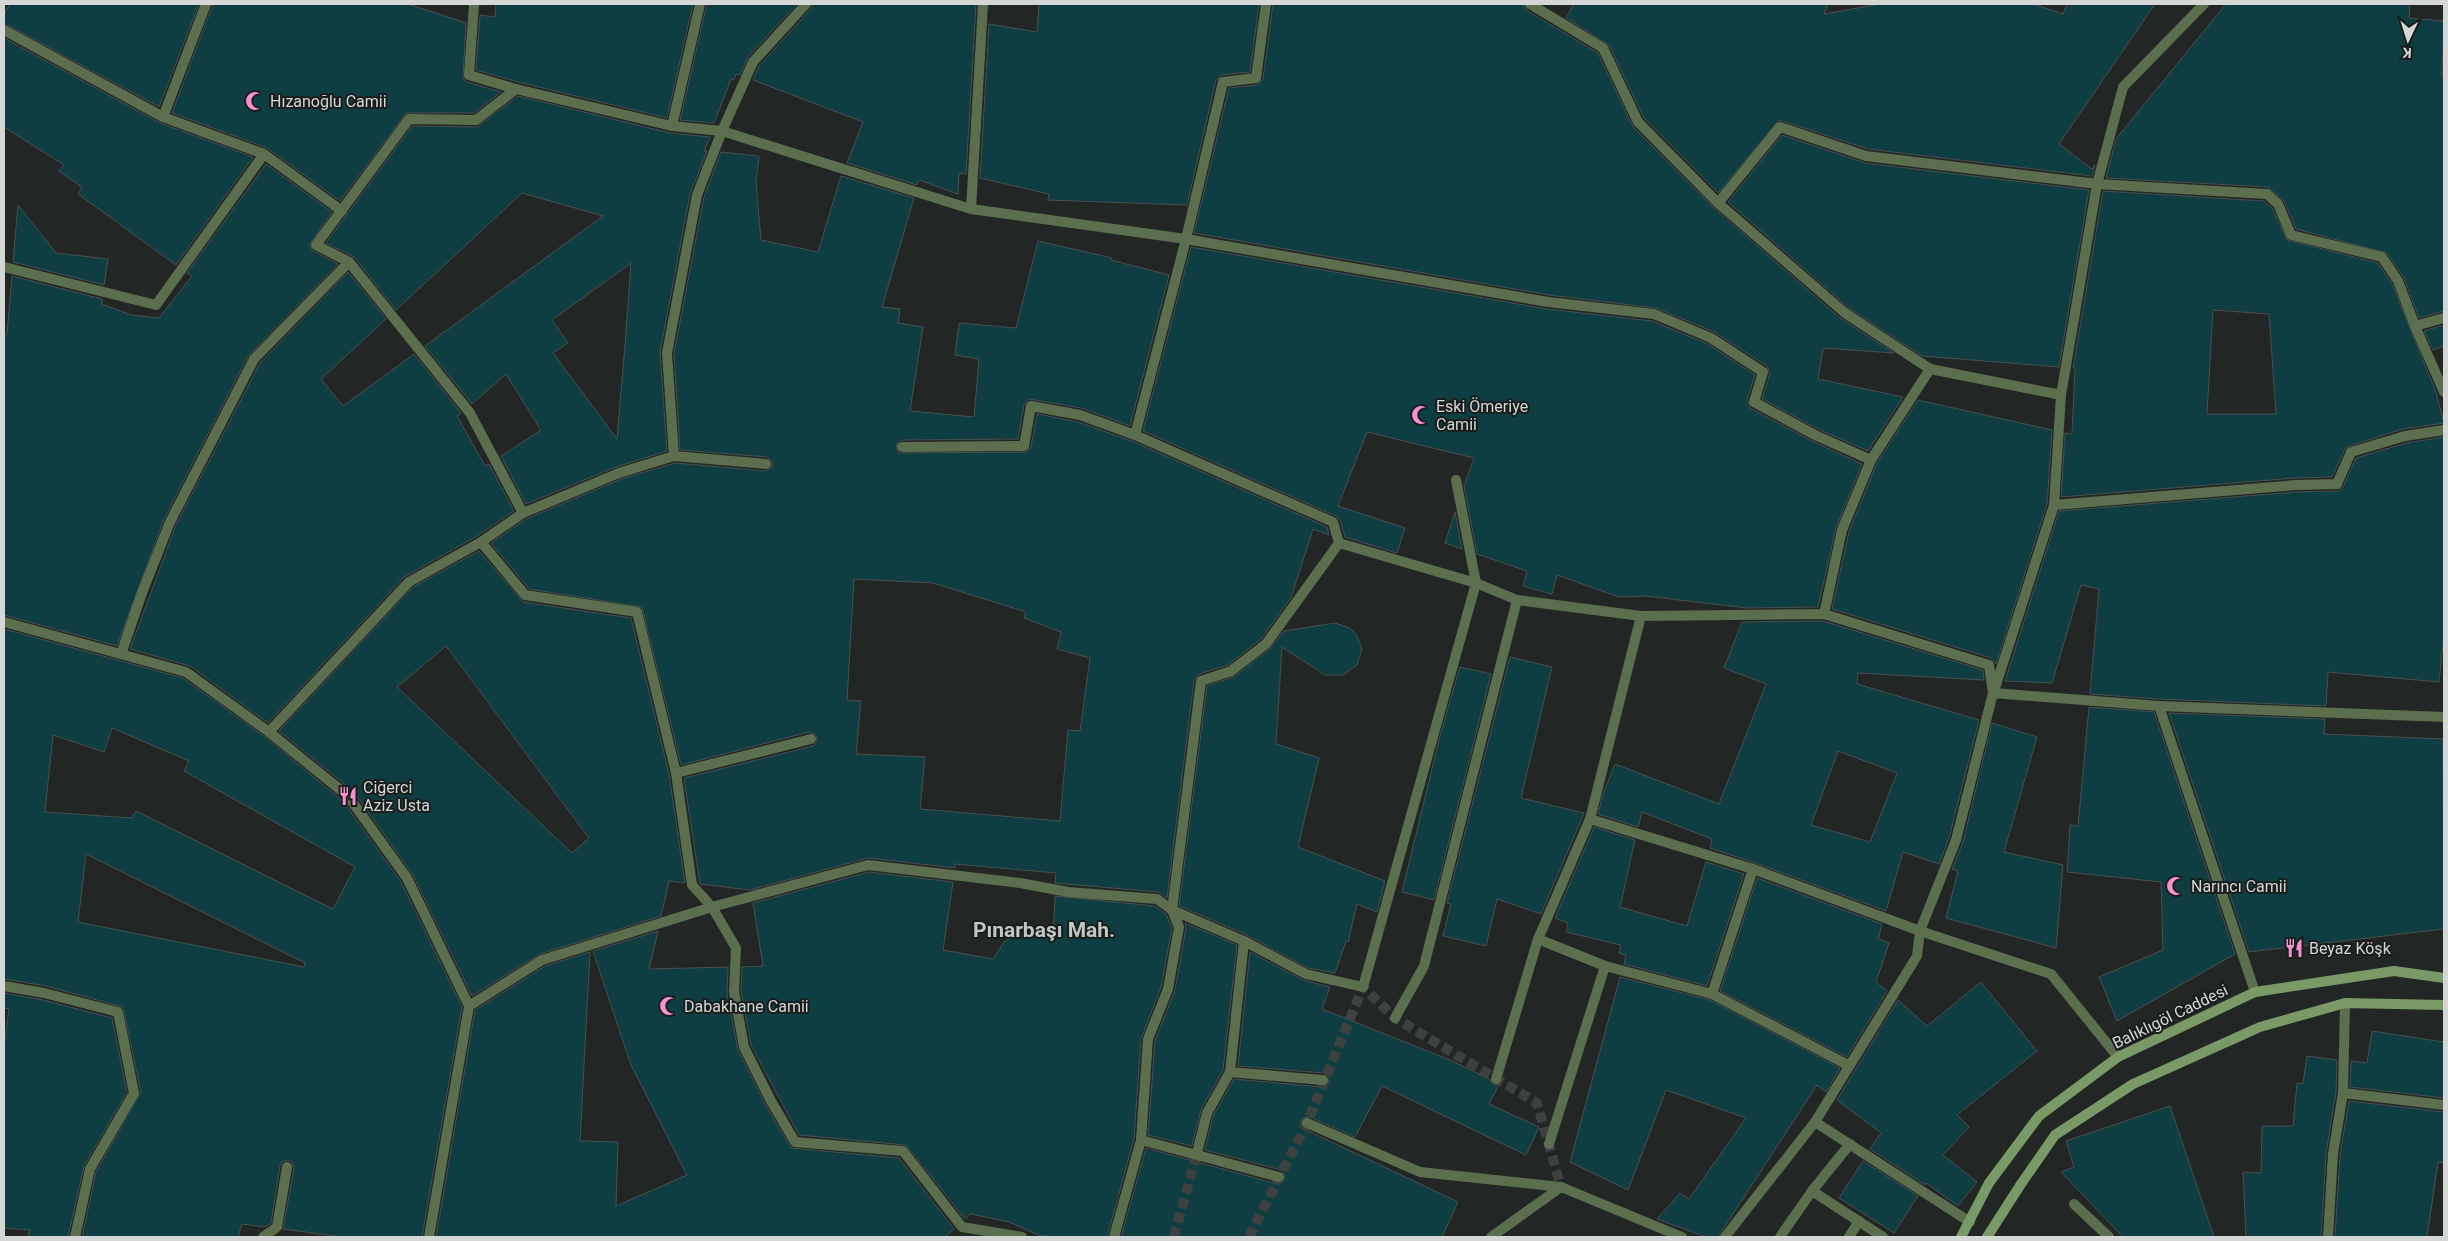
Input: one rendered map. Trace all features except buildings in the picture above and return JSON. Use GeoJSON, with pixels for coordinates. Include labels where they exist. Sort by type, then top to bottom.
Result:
{"type":"FeatureCollection","features":[{"type":"Feature","properties":{"kind":"main road","name":"Balıklıgöl Caddesi"},"geometry":{"type":"LineString","coordinates":[[1961,1237],[1989,1183],[2039,1116],[2118,1056],[2255,992],[2394,971],[2444,978]]}},
{"type":"Feature","properties":{"kind":"main road"},"geometry":{"type":"LineString","coordinates":[[1987,1237],[2055,1135],[2133,1084],[2260,1028],[2345,1003],[2444,1005]]}},
{"type":"Feature","properties":{"kind":"street"},"geometry":{"type":"LineString","coordinates":[[163,117],[206,4]]}},
{"type":"Feature","properties":{"kind":"street"},"geometry":{"type":"LineString","coordinates":[[474,4],[469,75],[516,89],[672,126],[722,131],[971,209],[1186,239],[1548,302],[1654,314],[1711,338],[1763,372],[1754,402],[1815,435],[1871,460]]}},
{"type":"Feature","properties":{"kind":"street"},"geometry":{"type":"LineString","coordinates":[[672,126],[700,4]]}},
{"type":"Feature","properties":{"kind":"street"},"geometry":{"type":"LineString","coordinates":[[674,456],[667,353],[697,195],[722,131],[753,62],[806,4]]}},
{"type":"Feature","properties":{"kind":"street"},"geometry":{"type":"LineString","coordinates":[[971,209],[983,4]]}},
{"type":"Feature","properties":{"kind":"street"},"geometry":{"type":"LineString","coordinates":[[1135,435],[1186,239],[1223,82],[1256,78],[1266,4]]}},
{"type":"Feature","properties":{"kind":"street"},"geometry":{"type":"LineString","coordinates":[[1725,1237],[1815,1122],[1848,1065],[1917,956],[1920,931],[1956,840],[1993,693],[2054,505],[2061,394],[2097,184],[2123,87],[2204,4]]}},
{"type":"Feature","properties":{"kind":"street"},"geometry":{"type":"LineString","coordinates":[[1534,5],[1603,48],[1638,122],[1718,203],[1845,314],[1930,369],[2061,394]]}},
{"type":"Feature","properties":{"kind":"street"},"geometry":{"type":"LineString","coordinates":[[4,30],[163,117],[264,154],[342,211]]}},
{"type":"Feature","properties":{"kind":"street"},"geometry":{"type":"LineString","coordinates":[[516,89],[476,120],[409,119],[316,245],[349,262],[470,413],[522,513]]}},
{"type":"Feature","properties":{"kind":"street"},"geometry":{"type":"LineString","coordinates":[[1718,203],[1780,126],[1866,156],[2097,184],[2267,194],[2278,204],[2291,234],[2382,257],[2398,281],[2415,326],[2444,392]]}},
{"type":"Feature","properties":{"kind":"street"},"geometry":{"type":"LineString","coordinates":[[4,270],[156,306],[264,154]]}},
{"type":"Feature","properties":{"kind":"street"},"geometry":{"type":"LineString","coordinates":[[121,654],[142,592],[170,522],[254,359],[349,262]]}},
{"type":"Feature","properties":{"kind":"street"},"geometry":{"type":"LineString","coordinates":[[2415,326],[2444,318]]}},
{"type":"Feature","properties":{"kind":"street"},"geometry":{"type":"LineString","coordinates":[[1824,614],[1842,530],[1871,460],[1930,369]]}},
{"type":"Feature","properties":{"kind":"street"},"geometry":{"type":"LineString","coordinates":[[902,447],[1024,446],[1031,406],[1080,415],[1135,435],[1333,522],[1339,543]]}},
{"type":"Feature","properties":{"kind":"street"},"geometry":{"type":"LineString","coordinates":[[2054,505],[2296,485],[2337,484],[2351,452],[2405,436],[2444,430]]}},
{"type":"Feature","properties":{"kind":"street"},"geometry":{"type":"LineString","coordinates":[[269,732],[409,582],[481,542],[522,513],[619,473],[674,456],[766,464]]}},
{"type":"Feature","properties":{"kind":"street"},"geometry":{"type":"LineString","coordinates":[[469,1006],[542,960],[712,907],[868,866],[1020,882],[1068,892],[1156,899],[1172,910],[1244,941],[1306,974],[1363,987],[1476,583],[1456,480]]}},
{"type":"Feature","properties":{"kind":"street"},"geometry":{"type":"LineString","coordinates":[[481,542],[525,595],[637,612],[676,773],[692,884],[712,907],[736,948],[734,992],[744,1047],[771,1101],[795,1142],[903,1151],[962,1227],[991,1235],[1022,1237]]}},
{"type":"Feature","properties":{"kind":"street"},"geometry":{"type":"LineString","coordinates":[[1339,543],[1476,583],[1517,600],[1641,616],[1824,614],[1989,665],[1993,693]]}},
{"type":"Feature","properties":{"kind":"street"},"geometry":{"type":"LineString","coordinates":[[1114,1237],[1141,1140],[1148,1039],[1168,989],[1179,927],[1172,910],[1200,681],[1231,671],[1266,644],[1339,543]]}},
{"type":"Feature","properties":{"kind":"street"},"geometry":{"type":"LineString","coordinates":[[1395,1018],[1424,966],[1517,600]]}},
{"type":"Feature","properties":{"kind":"street"},"geometry":{"type":"LineString","coordinates":[[1496,1079],[1538,938],[1590,819],[1641,616]]}},
{"type":"Feature","properties":{"kind":"street"},"geometry":{"type":"LineString","coordinates":[[4,622],[186,672],[269,732],[348,796],[407,878],[469,1006],[429,1237]]}},
{"type":"Feature","properties":{"kind":"street"},"geometry":{"type":"LineString","coordinates":[[1993,693],[2158,706],[2444,717]]}},
{"type":"Feature","properties":{"kind":"street"},"geometry":{"type":"LineString","coordinates":[[2158,706],[2255,992]]}},
{"type":"Feature","properties":{"kind":"street"},"geometry":{"type":"LineString","coordinates":[[676,773],[810,739]]}},
{"type":"Feature","properties":{"kind":"street"},"geometry":{"type":"LineString","coordinates":[[1590,819],[1752,869],[1920,931],[2051,974],[2118,1056]]}},
{"type":"Feature","properties":{"kind":"street"},"geometry":{"type":"LineString","coordinates":[[1712,994],[1752,869]]}},
{"type":"Feature","properties":{"kind":"street"},"geometry":{"type":"LineString","coordinates":[[1538,938],[1605,966],[1712,994],[1848,1065]]}},
{"type":"Feature","properties":{"kind":"street"},"geometry":{"type":"LineString","coordinates":[[1197,1154],[1207,1113],[1230,1072],[1244,941]]}},
{"type":"Feature","properties":{"kind":"street"},"geometry":{"type":"LineString","coordinates":[[1549,1144],[1605,966]]}},
{"type":"Feature","properties":{"kind":"street"},"geometry":{"type":"LineString","coordinates":[[4,986],[44,993],[118,1012],[134,1092],[90,1170],[75,1237]]}},
{"type":"Feature","properties":{"kind":"street"},"geometry":{"type":"LineString","coordinates":[[2328,1237],[2333,1154],[2343,1093],[2345,1003]]}},
{"type":"Feature","properties":{"kind":"street"},"geometry":{"type":"LineString","coordinates":[[1230,1072],[1323,1080]]}},
{"type":"Feature","properties":{"kind":"street"},"geometry":{"type":"LineString","coordinates":[[2343,1093],[2444,1104]]}},
{"type":"Feature","properties":{"kind":"street"},"geometry":{"type":"LineString","coordinates":[[1815,1122],[1970,1222]]}},
{"type":"Feature","properties":{"kind":"street"},"geometry":{"type":"LineString","coordinates":[[1307,1123],[1420,1172],[1561,1187],[1682,1237]]}},
{"type":"Feature","properties":{"kind":"street"},"geometry":{"type":"LineString","coordinates":[[1141,1140],[1278,1177]]}},
{"type":"Feature","properties":{"kind":"street"},"geometry":{"type":"LineString","coordinates":[[1780,1237],[1812,1191],[1850,1144]]}},
{"type":"Feature","properties":{"kind":"street"},"geometry":{"type":"LineString","coordinates":[[262,1237],[277,1227],[287,1167]]}},
{"type":"Feature","properties":{"kind":"street"},"geometry":{"type":"LineString","coordinates":[[1491,1237],[1561,1187]]}},
{"type":"Feature","properties":{"kind":"street"},"geometry":{"type":"LineString","coordinates":[[1812,1191],[1883,1237]]}},
{"type":"Feature","properties":{"kind":"street"},"geometry":{"type":"LineString","coordinates":[[2074,1204],[2109,1237]]}},
{"type":"Feature","properties":{"kind":"street"},"geometry":{"type":"LineString","coordinates":[[1849,1237],[1858,1222]]}},
{"type":"Feature","properties":{"kind":"tunnel"},"geometry":{"type":"LineString","coordinates":[[1249,1237],[1307,1123],[1363,987],[1395,1018],[1537,1103],[1561,1187]]}},
{"type":"Feature","properties":{"kind":"tunnel"},"geometry":{"type":"LineString","coordinates":[[1174,1237],[1197,1153]]}},
{"type":"Feature","properties":{"kind":"place","name":"Hızanoğlu Camii"},"geometry":{"type":"Point","coordinates":[255,101]}},
{"type":"Feature","properties":{"kind":"place","name":"Eski Ömeriye Camii"},"geometry":{"type":"Point","coordinates":[1421,415]}},
{"type":"Feature","properties":{"kind":"place","name":"Ciğerci Aziz Usta"},"geometry":{"type":"Point","coordinates":[348,796]}},
{"type":"Feature","properties":{"kind":"place","name":"Narıncı Camii"},"geometry":{"type":"Point","coordinates":[2176,886]}},
{"type":"Feature","properties":{"kind":"place","name":"Beyaz Köşk"},"geometry":{"type":"Point","coordinates":[2294,948]}},
{"type":"Feature","properties":{"kind":"place","name":"Dabakhane Camii"},"geometry":{"type":"Point","coordinates":[669,1006]}},
{"type":"Feature","properties":{"kind":"district","name":"Pınarbaşı Mah."},"geometry":{"type":"Point","coordinates":[1044,930]}}]}
